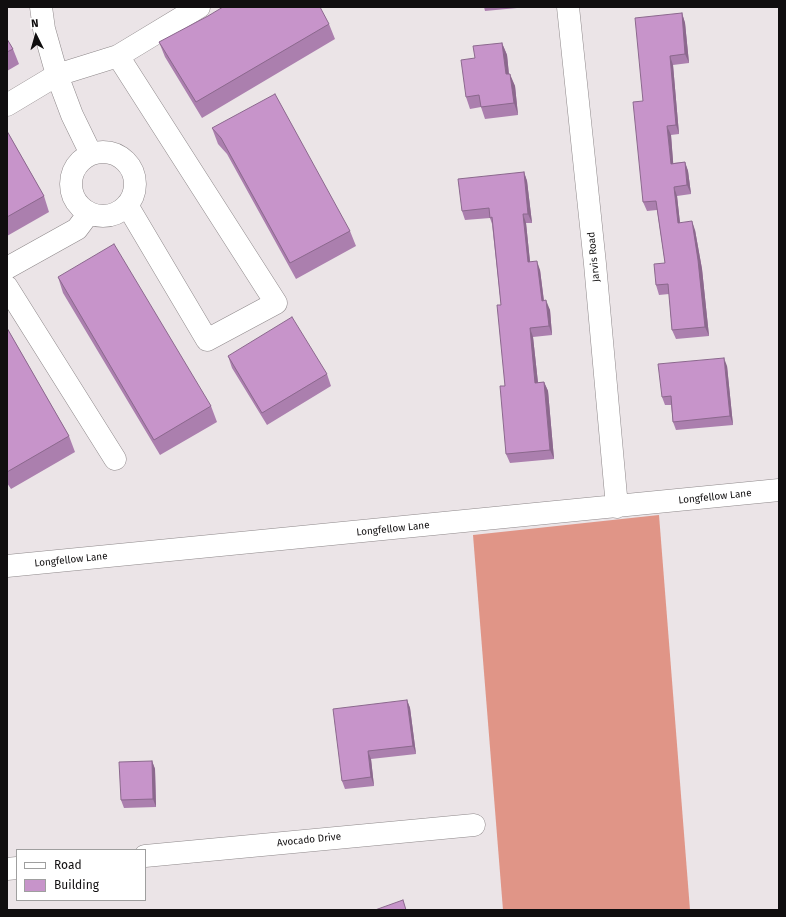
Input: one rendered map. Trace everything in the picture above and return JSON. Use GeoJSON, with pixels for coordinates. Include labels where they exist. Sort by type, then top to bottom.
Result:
{"type":"FeatureCollection","features":[{"type":"Feature","properties":{"kind":"street"},"geometry":{"type":"LineString","coordinates":[[41,7],[44,29],[57,75],[72,114],[91,154]]}},
{"type":"Feature","properties":{"kind":"street"},"geometry":{"type":"LineString","coordinates":[[7,105],[57,75],[118,56],[199,7]]}},
{"type":"Feature","properties":{"kind":"street","name":"Jarvis Road"},"geometry":{"type":"LineString","coordinates":[[568,7],[595,264],[617,507]]}},
{"type":"Feature","properties":{"kind":"street"},"geometry":{"type":"LineString","coordinates":[[118,56],[276,303],[207,340],[127,205]]}},
{"type":"Feature","properties":{"kind":"street"},"geometry":{"type":"LineString","coordinates":[[101,152],[112,154],[121,158],[129,165],[135,185],[132,196],[127,205],[119,212],[109,216],[99,216],[88,213],[80,207],[74,198],[71,188],[71,178],[75,168],[82,160],[91,154],[101,152]]}},
{"type":"Feature","properties":{"kind":"street"},"geometry":{"type":"LineString","coordinates":[[7,268],[77,229],[88,213]]}},
{"type":"Feature","properties":{"kind":"street"},"geometry":{"type":"LineString","coordinates":[[7,287],[115,459]]}},
{"type":"Feature","properties":{"kind":"street","name":"Longfellow Lane"},"geometry":{"type":"LineString","coordinates":[[7,566],[779,490]]}},
{"type":"Feature","properties":{"kind":"street","name":"Avocado Drive"},"geometry":{"type":"LineString","coordinates":[[146,856],[474,824]]}},
{"type":"Feature","properties":{"kind":"shaded area"},"geometry":{"type":"Polygon","coordinates":[[[659,515],[690,910],[503,910],[473,535],[659,515]]]}},
{"type":"Feature","properties":{"kind":"building"},"geometry":{"type":"Polygon","coordinates":[[[223,7],[320,7],[329,24],[196,102],[159,42],[223,7]]]}},
{"type":"Feature","properties":{"kind":"building"},"geometry":{"type":"Polygon","coordinates":[[[682,13],[685,54],[670,56],[676,125],[667,126],[671,164],[685,162],[687,185],[674,187],[678,223],[692,221],[698,260],[705,327],[672,330],[668,284],[656,285],[654,264],[665,263],[656,201],[643,202],[633,102],[643,101],[635,18],[682,13]]]}},
{"type":"Feature","properties":{"kind":"building"},"geometry":{"type":"Polygon","coordinates":[[[7,39],[13,49],[7,52],[7,39]]]}},
{"type":"Feature","properties":{"kind":"building"},"geometry":{"type":"Polygon","coordinates":[[[502,43],[506,74],[510,74],[514,103],[481,107],[479,95],[466,97],[461,60],[475,58],[473,46],[502,43]]]}},
{"type":"Feature","properties":{"kind":"building"},"geometry":{"type":"Polygon","coordinates":[[[275,94],[350,231],[290,263],[221,138],[212,128],[275,94]]]}},
{"type":"Feature","properties":{"kind":"building"},"geometry":{"type":"Polygon","coordinates":[[[7,131],[44,196],[7,217],[7,131]]]}},
{"type":"Feature","properties":{"kind":"building"},"geometry":{"type":"Polygon","coordinates":[[[524,172],[528,214],[523,214],[528,262],[537,261],[542,301],[546,300],[549,326],[530,328],[535,383],[544,382],[550,450],[506,454],[500,386],[505,386],[497,305],[501,305],[492,217],[490,218],[489,208],[462,211],[458,179],[524,172]]]}},
{"type":"Feature","properties":{"kind":"building"},"geometry":{"type":"Polygon","coordinates":[[[114,244],[211,406],[154,440],[58,277],[114,244]]]}},
{"type":"Feature","properties":{"kind":"building"},"geometry":{"type":"Polygon","coordinates":[[[292,317],[327,374],[262,413],[228,356],[292,317]]]}},
{"type":"Feature","properties":{"kind":"building"},"geometry":{"type":"Polygon","coordinates":[[[7,328],[69,436],[7,472],[7,328]]]}},
{"type":"Feature","properties":{"kind":"building"},"geometry":{"type":"Polygon","coordinates":[[[724,358],[730,416],[673,422],[671,396],[662,397],[658,364],[724,358]]]}},
{"type":"Feature","properties":{"kind":"building"},"geometry":{"type":"Polygon","coordinates":[[[407,700],[413,746],[368,751],[371,777],[342,781],[333,709],[407,700]]]}},
{"type":"Feature","properties":{"kind":"building"},"geometry":{"type":"Polygon","coordinates":[[[152,761],[153,799],[121,800],[119,762],[152,761]]]}},
{"type":"Feature","properties":{"kind":"building"},"geometry":{"type":"Polygon","coordinates":[[[403,900],[406,910],[375,910],[403,900]]]}}]}
